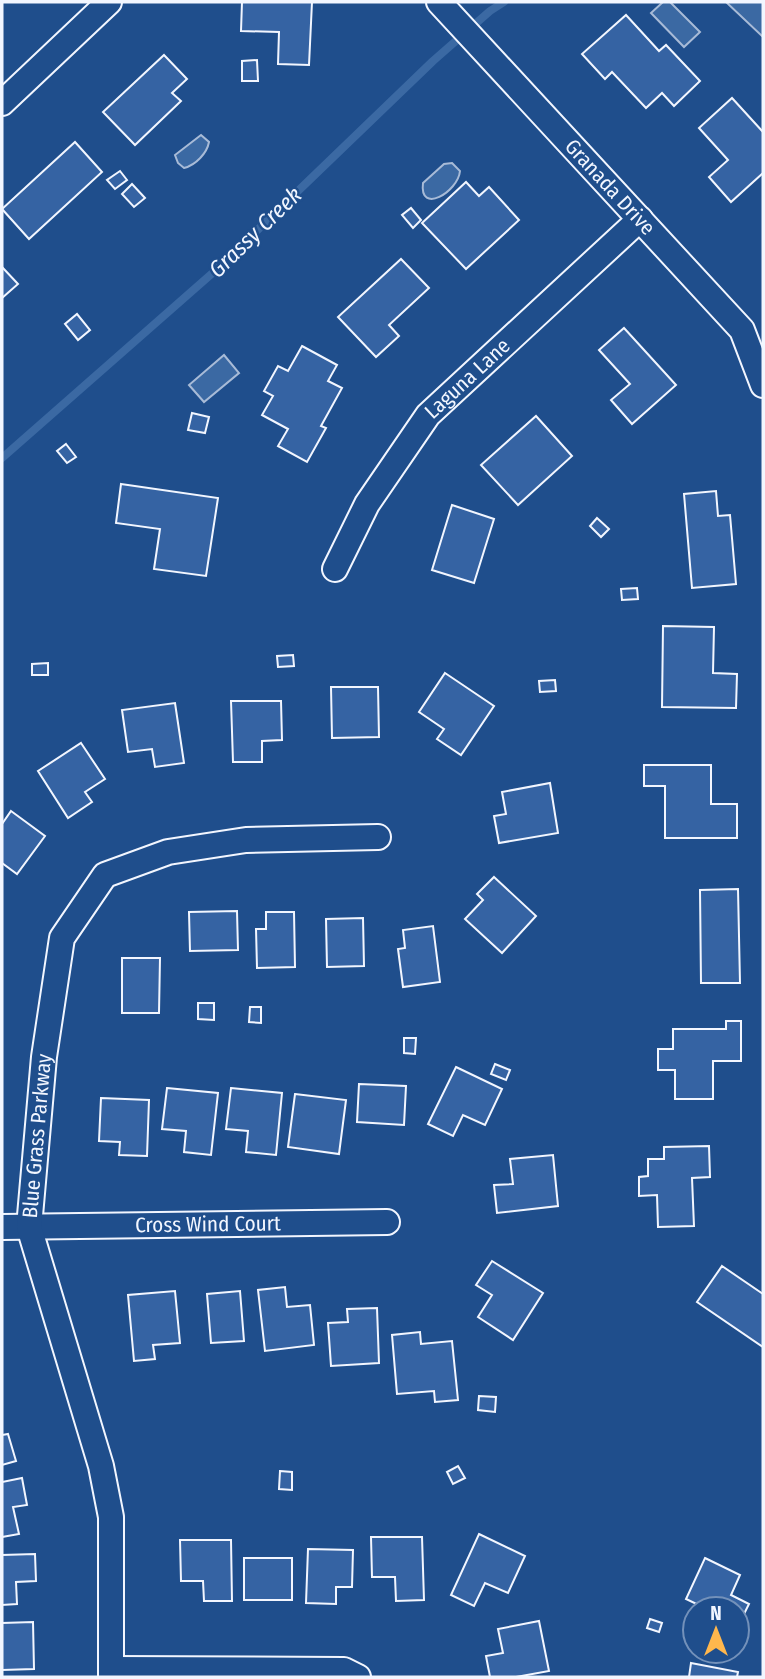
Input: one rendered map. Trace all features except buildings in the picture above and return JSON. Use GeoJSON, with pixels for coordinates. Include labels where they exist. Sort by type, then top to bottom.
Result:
{"type":"FeatureCollection","features":[{"type":"Feature","properties":{"kind":"street"},"geometry":{"type":"LineString","coordinates":[[2,103],[109,2]]}},
{"type":"Feature","properties":{"kind":"street","name":"Granada Drive"},"geometry":{"type":"LineString","coordinates":[[442,5],[741,330],[763,385]]}},
{"type":"Feature","properties":{"kind":"street","name":"Laguna Lane"},"geometry":{"type":"LineString","coordinates":[[335,569],[367,504],[428,415],[640,219]]}},
{"type":"Feature","properties":{"kind":"street","name":"Blue Grass Parkway"},"geometry":{"type":"LineString","coordinates":[[111,1673],[111,1517],[101,1465],[29,1227],[44,1056],[62,938],[105,875],[168,852],[246,840],[378,837]]}},
{"type":"Feature","properties":{"kind":"street","name":"Cross Wind Court"},"geometry":{"type":"LineString","coordinates":[[2,1227],[387,1222]]}},
{"type":"Feature","properties":{"kind":"street"},"geometry":{"type":"LineString","coordinates":[[111,1673],[344,1670],[358,1677]]}},
{"type":"Feature","properties":{"kind":"water"},"geometry":{"type":"Polygon","coordinates":[[[663,2],[670,2],[700,32],[684,47],[651,13],[663,2]]]}},
{"type":"Feature","properties":{"kind":"water"},"geometry":{"type":"Polygon","coordinates":[[[726,2],[763,2],[763,37],[726,2]]]}},
{"type":"Feature","properties":{"kind":"water"},"geometry":{"type":"Polygon","coordinates":[[[201,135],[209,142],[206,150],[197,161],[184,168],[175,155],[201,135]]]}},
{"type":"Feature","properties":{"kind":"water"},"geometry":{"type":"Polygon","coordinates":[[[452,163],[460,171],[453,186],[439,197],[427,198],[423,193],[423,183],[444,164],[452,163]]]}},
{"type":"Feature","properties":{"kind":"water"},"geometry":{"type":"Polygon","coordinates":[[[224,355],[239,373],[204,402],[189,385],[224,355]]]}},
{"type":"Feature","properties":{"kind":"waterway","name":"Grassy Creek"},"geometry":{"type":"LineString","coordinates":[[2,458],[216,270],[433,61],[504,2]]}}]}
